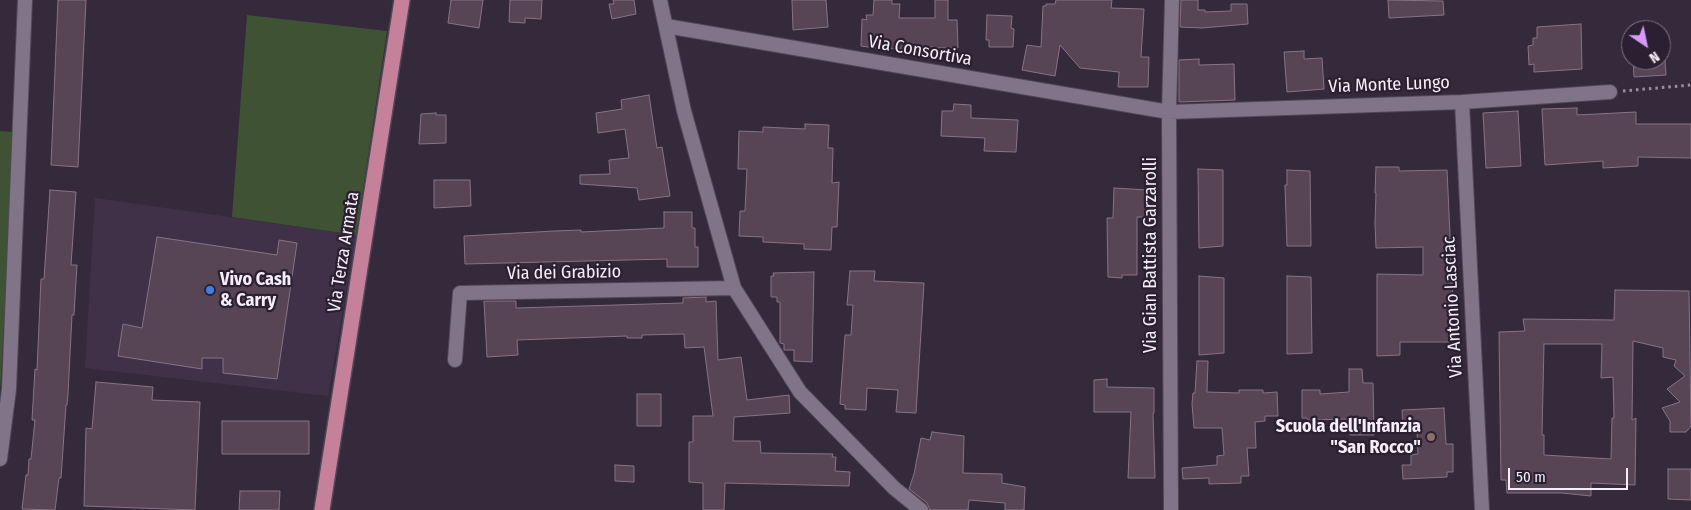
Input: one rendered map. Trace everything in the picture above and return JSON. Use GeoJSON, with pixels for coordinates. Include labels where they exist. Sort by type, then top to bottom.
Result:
{"type":"FeatureCollection","features":[{"type":"Feature","properties":{"kind":"main road","name":"Via Terza Armata"},"geometry":{"type":"LineString","coordinates":[[322,510],[402,0]]}},
{"type":"Feature","properties":{"kind":"street"},"geometry":{"type":"LineString","coordinates":[[0,459],[9,388],[25,0]]}},
{"type":"Feature","properties":{"kind":"street"},"geometry":{"type":"LineString","coordinates":[[660,0],[684,111],[734,288],[800,392],[894,488],[921,510]]}},
{"type":"Feature","properties":{"kind":"street","name":"Via Gian Battista Garzarolli"},"geometry":{"type":"LineString","coordinates":[[1171,510],[1169,112],[1172,0]]}},
{"type":"Feature","properties":{"kind":"street","name":"Via Consortiva"},"geometry":{"type":"LineString","coordinates":[[666,26],[1169,112]]}},
{"type":"Feature","properties":{"kind":"street","name":"Via Monte Lungo"},"geometry":{"type":"LineString","coordinates":[[1169,112],[1462,102],[1610,92]]}},
{"type":"Feature","properties":{"kind":"street","name":"Via Antonio Lasciac"},"geometry":{"type":"LineString","coordinates":[[1462,102],[1482,510]]}},
{"type":"Feature","properties":{"kind":"street","name":"Via dei Grabizio"},"geometry":{"type":"LineString","coordinates":[[455,360],[460,293],[734,288]]}},
{"type":"Feature","properties":{"kind":"path"},"geometry":{"type":"LineString","coordinates":[[1610,92],[1691,85]]}},
{"type":"Feature","properties":{"kind":"shaded area"},"geometry":{"type":"Polygon","coordinates":[[[95,198],[356,235],[328,396],[85,368],[95,198]]]}},
{"type":"Feature","properties":{"kind":"green space"},"geometry":{"type":"Polygon","coordinates":[[[247,15],[387,31],[356,235],[232,217],[247,15]]]}},
{"type":"Feature","properties":{"kind":"green space"},"geometry":{"type":"Polygon","coordinates":[[[0,131],[15,132],[0,393],[0,131]]]}},
{"type":"Feature","properties":{"kind":"building"},"geometry":{"type":"Polygon","coordinates":[[[58,0],[86,0],[78,167],[51,165],[58,0]]]}},
{"type":"Feature","properties":{"kind":"building"},"geometry":{"type":"Polygon","coordinates":[[[451,0],[483,0],[479,28],[448,23],[451,0]]]}},
{"type":"Feature","properties":{"kind":"building"},"geometry":{"type":"Polygon","coordinates":[[[510,0],[542,0],[541,19],[525,18],[525,23],[509,22],[510,0]]]}},
{"type":"Feature","properties":{"kind":"building"},"geometry":{"type":"Polygon","coordinates":[[[613,0],[634,0],[636,14],[612,19],[609,4],[614,4],[613,0]]]}},
{"type":"Feature","properties":{"kind":"building"},"geometry":{"type":"Polygon","coordinates":[[[792,0],[826,0],[828,27],[793,30],[792,0]]]}},
{"type":"Feature","properties":{"kind":"building"},"geometry":{"type":"Polygon","coordinates":[[[874,0],[892,0],[892,4],[900,4],[899,18],[935,18],[935,0],[948,0],[948,20],[957,20],[958,48],[882,49],[861,46],[862,19],[867,20],[866,15],[873,15],[874,0]]]}},
{"type":"Feature","properties":{"kind":"building"},"geometry":{"type":"Polygon","coordinates":[[[1056,0],[1112,0],[1111,8],[1144,9],[1141,57],[1149,57],[1148,87],[1118,87],[1119,72],[1080,68],[1060,45],[1055,76],[1022,70],[1027,45],[1041,47],[1043,6],[1055,4],[1056,0]]]}},
{"type":"Feature","properties":{"kind":"building"},"geometry":{"type":"Polygon","coordinates":[[[1181,0],[1198,0],[1198,10],[1205,10],[1205,12],[1231,11],[1231,4],[1247,4],[1248,24],[1202,28],[1180,27],[1181,0]]]}},
{"type":"Feature","properties":{"kind":"building"},"geometry":{"type":"Polygon","coordinates":[[[1388,0],[1443,1],[1444,15],[1389,18],[1388,0]]]}},
{"type":"Feature","properties":{"kind":"building"},"geometry":{"type":"Polygon","coordinates":[[[987,15],[1012,16],[1011,28],[1014,29],[1013,47],[989,47],[989,40],[986,40],[987,15]]]}},
{"type":"Feature","properties":{"kind":"building"},"geometry":{"type":"Polygon","coordinates":[[[1581,24],[1582,69],[1534,72],[1534,64],[1529,65],[1528,46],[1533,45],[1533,38],[1537,38],[1537,27],[1581,24]]]}},
{"type":"Feature","properties":{"kind":"building"},"geometry":{"type":"Polygon","coordinates":[[[1304,51],[1304,59],[1322,58],[1324,89],[1287,92],[1284,52],[1304,51]]]}},
{"type":"Feature","properties":{"kind":"building"},"geometry":{"type":"Polygon","coordinates":[[[1199,59],[1199,65],[1234,64],[1235,100],[1179,102],[1179,60],[1199,59]]]}},
{"type":"Feature","properties":{"kind":"building"},"geometry":{"type":"Polygon","coordinates":[[[1634,70],[1666,70],[1666,75],[1634,77],[1634,70]]]}},
{"type":"Feature","properties":{"kind":"building"},"geometry":{"type":"Polygon","coordinates":[[[649,95],[657,148],[662,147],[670,196],[639,200],[637,188],[580,184],[580,175],[610,174],[609,160],[629,158],[625,129],[598,133],[596,113],[622,109],[621,100],[649,95]]]}},
{"type":"Feature","properties":{"kind":"building"},"geometry":{"type":"Polygon","coordinates":[[[954,104],[971,105],[971,118],[1018,120],[1016,152],[984,151],[985,138],[941,136],[942,111],[953,111],[954,104]]]}},
{"type":"Feature","properties":{"kind":"building"},"geometry":{"type":"Polygon","coordinates":[[[1577,108],[1577,115],[1636,112],[1636,124],[1691,124],[1691,158],[1638,157],[1638,166],[1603,168],[1603,161],[1545,165],[1542,109],[1577,108]]]}},
{"type":"Feature","properties":{"kind":"building"},"geometry":{"type":"Polygon","coordinates":[[[1518,111],[1521,166],[1486,168],[1483,113],[1518,111]]]}},
{"type":"Feature","properties":{"kind":"building"},"geometry":{"type":"Polygon","coordinates":[[[436,113],[436,115],[446,115],[446,143],[419,144],[421,114],[436,113]]]}},
{"type":"Feature","properties":{"kind":"building"},"geometry":{"type":"Polygon","coordinates":[[[805,124],[829,125],[828,148],[833,148],[832,183],[839,182],[837,227],[832,227],[831,250],[804,249],[804,244],[763,242],[763,237],[739,236],[740,211],[745,211],[747,169],[738,169],[739,131],[763,132],[763,127],[805,129],[805,124]]]}},
{"type":"Feature","properties":{"kind":"building"},"geometry":{"type":"Polygon","coordinates":[[[1376,167],[1399,167],[1399,171],[1447,170],[1455,342],[1400,342],[1400,355],[1377,356],[1377,274],[1423,275],[1423,247],[1376,248],[1376,167]]]}},
{"type":"Feature","properties":{"kind":"building"},"geometry":{"type":"Polygon","coordinates":[[[1198,169],[1223,170],[1223,246],[1199,248],[1198,169]]]}},
{"type":"Feature","properties":{"kind":"building"},"geometry":{"type":"Polygon","coordinates":[[[1287,170],[1310,171],[1311,246],[1287,246],[1285,185],[1287,185],[1287,170]]]}},
{"type":"Feature","properties":{"kind":"building"},"geometry":{"type":"Polygon","coordinates":[[[434,180],[470,180],[471,206],[434,208],[434,180]]]}},
{"type":"Feature","properties":{"kind":"building"},"geometry":{"type":"Polygon","coordinates":[[[1114,188],[1147,190],[1147,201],[1149,201],[1148,217],[1137,217],[1137,275],[1122,275],[1122,278],[1108,277],[1107,218],[1113,218],[1114,188]]]}},
{"type":"Feature","properties":{"kind":"building"},"geometry":{"type":"Polygon","coordinates":[[[50,190],[76,192],[71,265],[77,265],[61,478],[59,478],[55,510],[22,509],[26,475],[28,475],[29,459],[31,459],[35,420],[32,420],[35,369],[37,370],[41,279],[44,279],[50,190]]]}},
{"type":"Feature","properties":{"kind":"building"},"geometry":{"type":"Polygon","coordinates":[[[664,212],[692,212],[692,228],[695,228],[695,247],[698,247],[698,267],[667,267],[667,259],[465,264],[464,236],[664,228],[664,212]]]}},
{"type":"Feature","properties":{"kind":"building","name":"Vivo Cash & Carry"},"geometry":{"type":"Polygon","coordinates":[[[157,237],[277,255],[279,240],[297,243],[277,379],[223,373],[223,358],[202,358],[202,369],[118,356],[123,324],[142,328],[157,237]]]}},
{"type":"Feature","properties":{"kind":"building"},"geometry":{"type":"Polygon","coordinates":[[[850,271],[875,271],[874,281],[924,283],[916,413],[896,412],[898,390],[867,388],[866,410],[845,409],[845,405],[840,404],[845,335],[851,335],[853,305],[847,305],[850,271]]]}},
{"type":"Feature","properties":{"kind":"building"},"geometry":{"type":"Polygon","coordinates":[[[814,272],[812,362],[794,361],[794,350],[784,350],[784,344],[780,343],[780,302],[777,302],[777,297],[771,297],[771,276],[774,276],[773,273],[814,272]]]}},
{"type":"Feature","properties":{"kind":"building"},"geometry":{"type":"Polygon","coordinates":[[[1199,276],[1224,278],[1224,353],[1199,355],[1199,276]]]}},
{"type":"Feature","properties":{"kind":"building"},"geometry":{"type":"Polygon","coordinates":[[[1287,276],[1311,277],[1312,353],[1287,354],[1287,276]]]}},
{"type":"Feature","properties":{"kind":"building"},"geometry":{"type":"Polygon","coordinates":[[[1615,290],[1689,291],[1691,426],[1686,432],[1670,432],[1670,421],[1662,408],[1680,402],[1667,389],[1685,376],[1674,366],[1676,360],[1663,357],[1663,348],[1633,341],[1632,420],[1636,418],[1635,485],[1591,483],[1591,496],[1562,493],[1507,493],[1506,480],[1501,480],[1499,332],[1525,331],[1523,319],[1614,320],[1615,290]],[[1544,344],[1542,435],[1544,435],[1544,455],[1611,459],[1612,418],[1614,418],[1613,377],[1601,378],[1602,344],[1544,344]]]}},
{"type":"Feature","properties":{"kind":"building"},"geometry":{"type":"Polygon","coordinates":[[[706,297],[706,302],[716,301],[718,360],[741,357],[747,400],[789,395],[790,413],[734,417],[733,441],[760,441],[761,453],[833,454],[832,457],[836,457],[835,471],[850,472],[849,486],[725,483],[724,510],[703,510],[703,483],[689,482],[689,442],[693,442],[693,416],[713,416],[704,347],[685,348],[684,334],[642,335],[642,338],[627,338],[627,336],[517,340],[518,355],[487,357],[484,301],[516,301],[516,308],[683,303],[683,298],[706,297]]]}},
{"type":"Feature","properties":{"kind":"building"},"geometry":{"type":"Polygon","coordinates":[[[1197,361],[1208,361],[1207,392],[1239,393],[1239,390],[1263,390],[1263,393],[1277,392],[1278,416],[1265,416],[1265,421],[1255,422],[1256,448],[1247,448],[1249,476],[1241,476],[1241,483],[1209,484],[1209,478],[1183,479],[1182,468],[1217,465],[1217,456],[1224,455],[1222,428],[1194,428],[1192,404],[1193,393],[1195,393],[1197,361]]]}},
{"type":"Feature","properties":{"kind":"building"},"geometry":{"type":"Polygon","coordinates":[[[1349,369],[1362,369],[1363,383],[1373,383],[1374,435],[1350,435],[1349,419],[1308,420],[1307,418],[1302,418],[1302,390],[1320,390],[1320,394],[1349,392],[1349,369]]]}},
{"type":"Feature","properties":{"kind":"building"},"geometry":{"type":"Polygon","coordinates":[[[1107,379],[1107,387],[1154,388],[1155,478],[1128,478],[1131,412],[1094,412],[1094,380],[1107,379]]]}},
{"type":"Feature","properties":{"kind":"building"},"geometry":{"type":"Polygon","coordinates":[[[96,382],[153,387],[152,400],[200,402],[195,510],[84,506],[86,428],[92,429],[96,382]]]}},
{"type":"Feature","properties":{"kind":"building"},"geometry":{"type":"Polygon","coordinates":[[[637,394],[661,394],[661,426],[637,426],[637,394]]]}},
{"type":"Feature","properties":{"kind":"building","name":"Scuola dell'Infanzia \"San Rocco\""},"geometry":{"type":"Polygon","coordinates":[[[1444,408],[1446,444],[1453,444],[1453,472],[1447,472],[1447,477],[1403,479],[1402,465],[1411,465],[1411,455],[1418,454],[1417,430],[1403,431],[1402,410],[1444,408]]]}},
{"type":"Feature","properties":{"kind":"building"},"geometry":{"type":"Polygon","coordinates":[[[222,421],[309,421],[309,454],[222,454],[222,421]]]}},
{"type":"Feature","properties":{"kind":"building"},"geometry":{"type":"Polygon","coordinates":[[[932,432],[964,436],[963,473],[1002,474],[1002,483],[1025,487],[1024,510],[1005,510],[1005,503],[969,500],[968,510],[930,510],[927,503],[909,489],[921,438],[930,440],[932,432]]]}},
{"type":"Feature","properties":{"kind":"building"},"geometry":{"type":"Polygon","coordinates":[[[615,465],[634,466],[634,482],[615,481],[615,465]]]}},
{"type":"Feature","properties":{"kind":"building"},"geometry":{"type":"Polygon","coordinates":[[[1668,469],[1691,469],[1691,500],[1668,499],[1668,469]]]}},
{"type":"Feature","properties":{"kind":"building"},"geometry":{"type":"Polygon","coordinates":[[[240,491],[280,491],[279,510],[239,510],[240,491]]]}},
{"type":"Feature","properties":{"kind":"place","name":"Vivo Cash & Carry"},"geometry":{"type":"Point","coordinates":[210,290]}},
{"type":"Feature","properties":{"kind":"place","name":"Scuola dell'Infanzia \"San Rocco\""},"geometry":{"type":"Point","coordinates":[1431,437]}}]}
